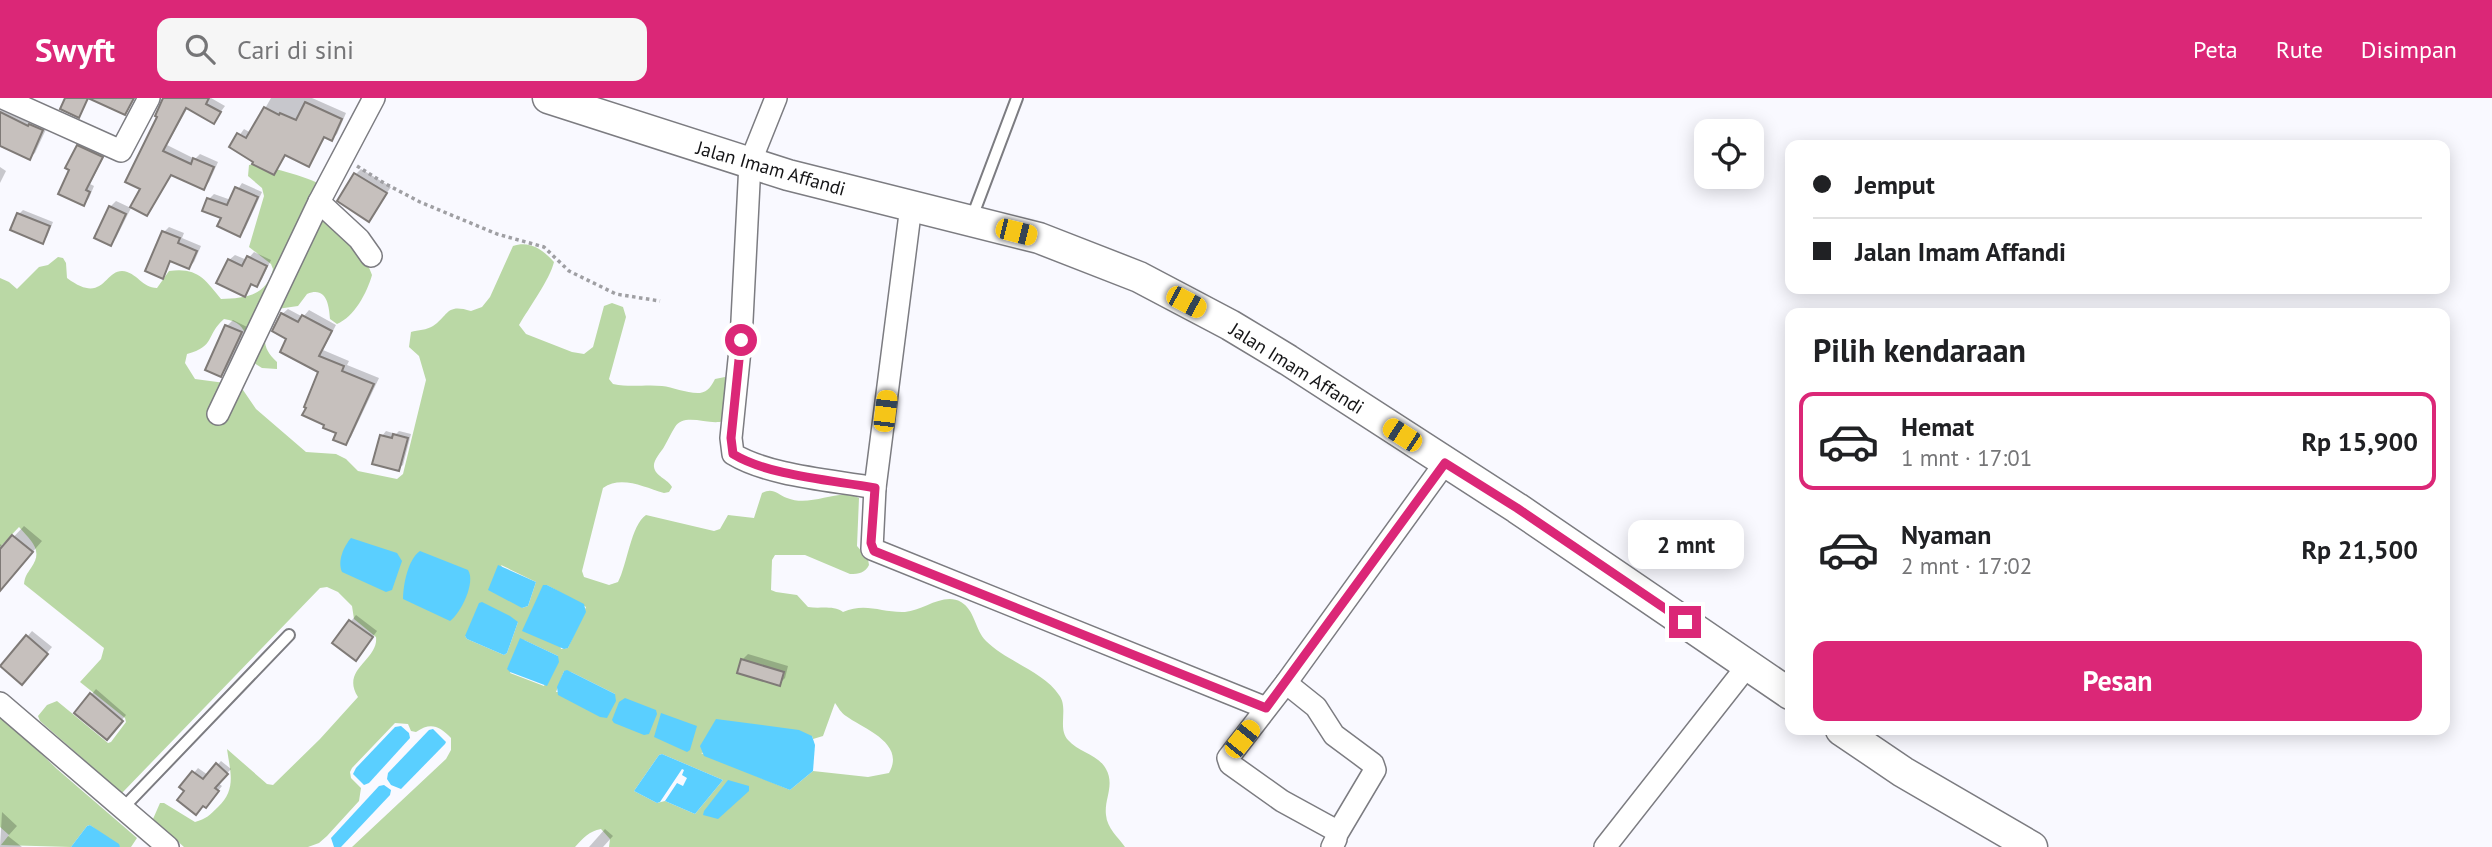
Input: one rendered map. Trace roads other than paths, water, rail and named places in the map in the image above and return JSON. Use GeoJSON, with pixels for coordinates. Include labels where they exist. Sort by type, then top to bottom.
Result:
{"type":"FeatureCollection","features":[{"type":"Feature","properties":{"kind":"street"},"geometry":{"type":"LineString","coordinates":[[2,98],[121,151],[149,98]]}},
{"type":"Feature","properties":{"kind":"street"},"geometry":{"type":"LineString","coordinates":[[218,414],[319,202],[374,98]]}},
{"type":"Feature","properties":{"kind":"street","name":"Jalan Imam Affandi"},"geometry":{"type":"LineString","coordinates":[[548,98],[750,163],[1039,238],[1157,286],[1288,360],[1517,508],[1785,691]]}},
{"type":"Feature","properties":{"kind":"street"},"geometry":{"type":"LineString","coordinates":[[776,98],[750,163],[741,340],[731,438],[733,454],[749,463],[771,469],[875,488]]}},
{"type":"Feature","properties":{"kind":"street"},"geometry":{"type":"LineString","coordinates":[[319,202],[372,256]]}},
{"type":"Feature","properties":{"kind":"street"},"geometry":{"type":"LineString","coordinates":[[911,206],[875,488],[871,543],[874,551],[1266,708]]}},
{"type":"Feature","properties":{"kind":"street"},"geometry":{"type":"LineString","coordinates":[[1334,840],[1335,830],[1282,801],[1230,764],[1228,758],[1286,683],[1445,463]]}},
{"type":"Feature","properties":{"kind":"street"},"geometry":{"type":"LineString","coordinates":[[1605,847],[1748,665]]}},
{"type":"Feature","properties":{"kind":"street"},"geometry":{"type":"LineString","coordinates":[[1286,683],[1316,707],[1335,735],[1373,764],[1375,770],[1334,840]]}},
{"type":"Feature","properties":{"kind":"street"},"geometry":{"type":"LineString","coordinates":[[0,703],[168,847]]}},
{"type":"Feature","properties":{"kind":"street"},"geometry":{"type":"LineString","coordinates":[[1849,735],[2000,839],[2032,847]]}},
{"type":"Feature","properties":{"kind":"lane"},"geometry":{"type":"LineString","coordinates":[[971,221],[1017,98]]}},
{"type":"Feature","properties":{"kind":"lane"},"geometry":{"type":"LineString","coordinates":[[123,808],[289,635]]}},
{"type":"Feature","properties":{"kind":"water"},"geometry":{"type":"Polygon","coordinates":[[[351,538],[397,553],[402,561],[392,590],[386,592],[342,572],[342,554],[351,538]]]}},
{"type":"Feature","properties":{"kind":"water"},"geometry":{"type":"Polygon","coordinates":[[[420,551],[468,570],[469,589],[459,611],[450,621],[403,599],[409,566],[420,551]]]}},
{"type":"Feature","properties":{"kind":"water"},"geometry":{"type":"Polygon","coordinates":[[[498,565],[536,582],[528,606],[522,608],[488,590],[498,565]]]}},
{"type":"Feature","properties":{"kind":"water"},"geometry":{"type":"Polygon","coordinates":[[[543,585],[584,604],[586,612],[568,648],[564,649],[522,631],[543,585]]]}},
{"type":"Feature","properties":{"kind":"water"},"geometry":{"type":"Polygon","coordinates":[[[482,602],[518,622],[504,655],[465,636],[479,603],[482,602]]]}},
{"type":"Feature","properties":{"kind":"water"},"geometry":{"type":"Polygon","coordinates":[[[520,638],[558,656],[559,662],[547,686],[507,669],[520,638]]]}},
{"type":"Feature","properties":{"kind":"water"},"geometry":{"type":"Polygon","coordinates":[[[567,670],[615,694],[616,701],[607,718],[558,695],[557,687],[567,670]]]}},
{"type":"Feature","properties":{"kind":"water"},"geometry":{"type":"Polygon","coordinates":[[[625,698],[656,710],[649,734],[644,735],[612,720],[619,702],[625,698]]]}},
{"type":"Feature","properties":{"kind":"water"},"geometry":{"type":"Polygon","coordinates":[[[661,713],[697,726],[690,750],[687,752],[654,737],[661,713]]]}},
{"type":"Feature","properties":{"kind":"water"},"geometry":{"type":"Polygon","coordinates":[[[716,719],[799,730],[812,736],[815,745],[813,771],[790,790],[704,756],[700,746],[716,719]]]}},
{"type":"Feature","properties":{"kind":"water"},"geometry":{"type":"Polygon","coordinates":[[[401,726],[409,733],[410,738],[369,783],[364,785],[353,774],[356,768],[395,727],[401,726]]]}},
{"type":"Feature","properties":{"kind":"water"},"geometry":{"type":"Polygon","coordinates":[[[433,729],[445,744],[401,789],[391,785],[387,779],[388,773],[433,729]]]}},
{"type":"Feature","properties":{"kind":"water"},"geometry":{"type":"Polygon","coordinates":[[[662,754],[723,780],[695,814],[665,801],[677,783],[683,786],[687,778],[682,775],[682,769],[660,802],[634,791],[662,754]]]}},
{"type":"Feature","properties":{"kind":"water"},"geometry":{"type":"Polygon","coordinates":[[[728,780],[749,786],[749,791],[718,819],[703,815],[704,811],[728,780]]]}},
{"type":"Feature","properties":{"kind":"water"},"geometry":{"type":"Polygon","coordinates":[[[384,785],[391,790],[390,795],[341,847],[334,847],[331,838],[379,786],[384,785]]]}},
{"type":"Feature","properties":{"kind":"water"},"geometry":{"type":"Polygon","coordinates":[[[90,825],[119,844],[120,847],[71,847],[90,825]]]}}]}
